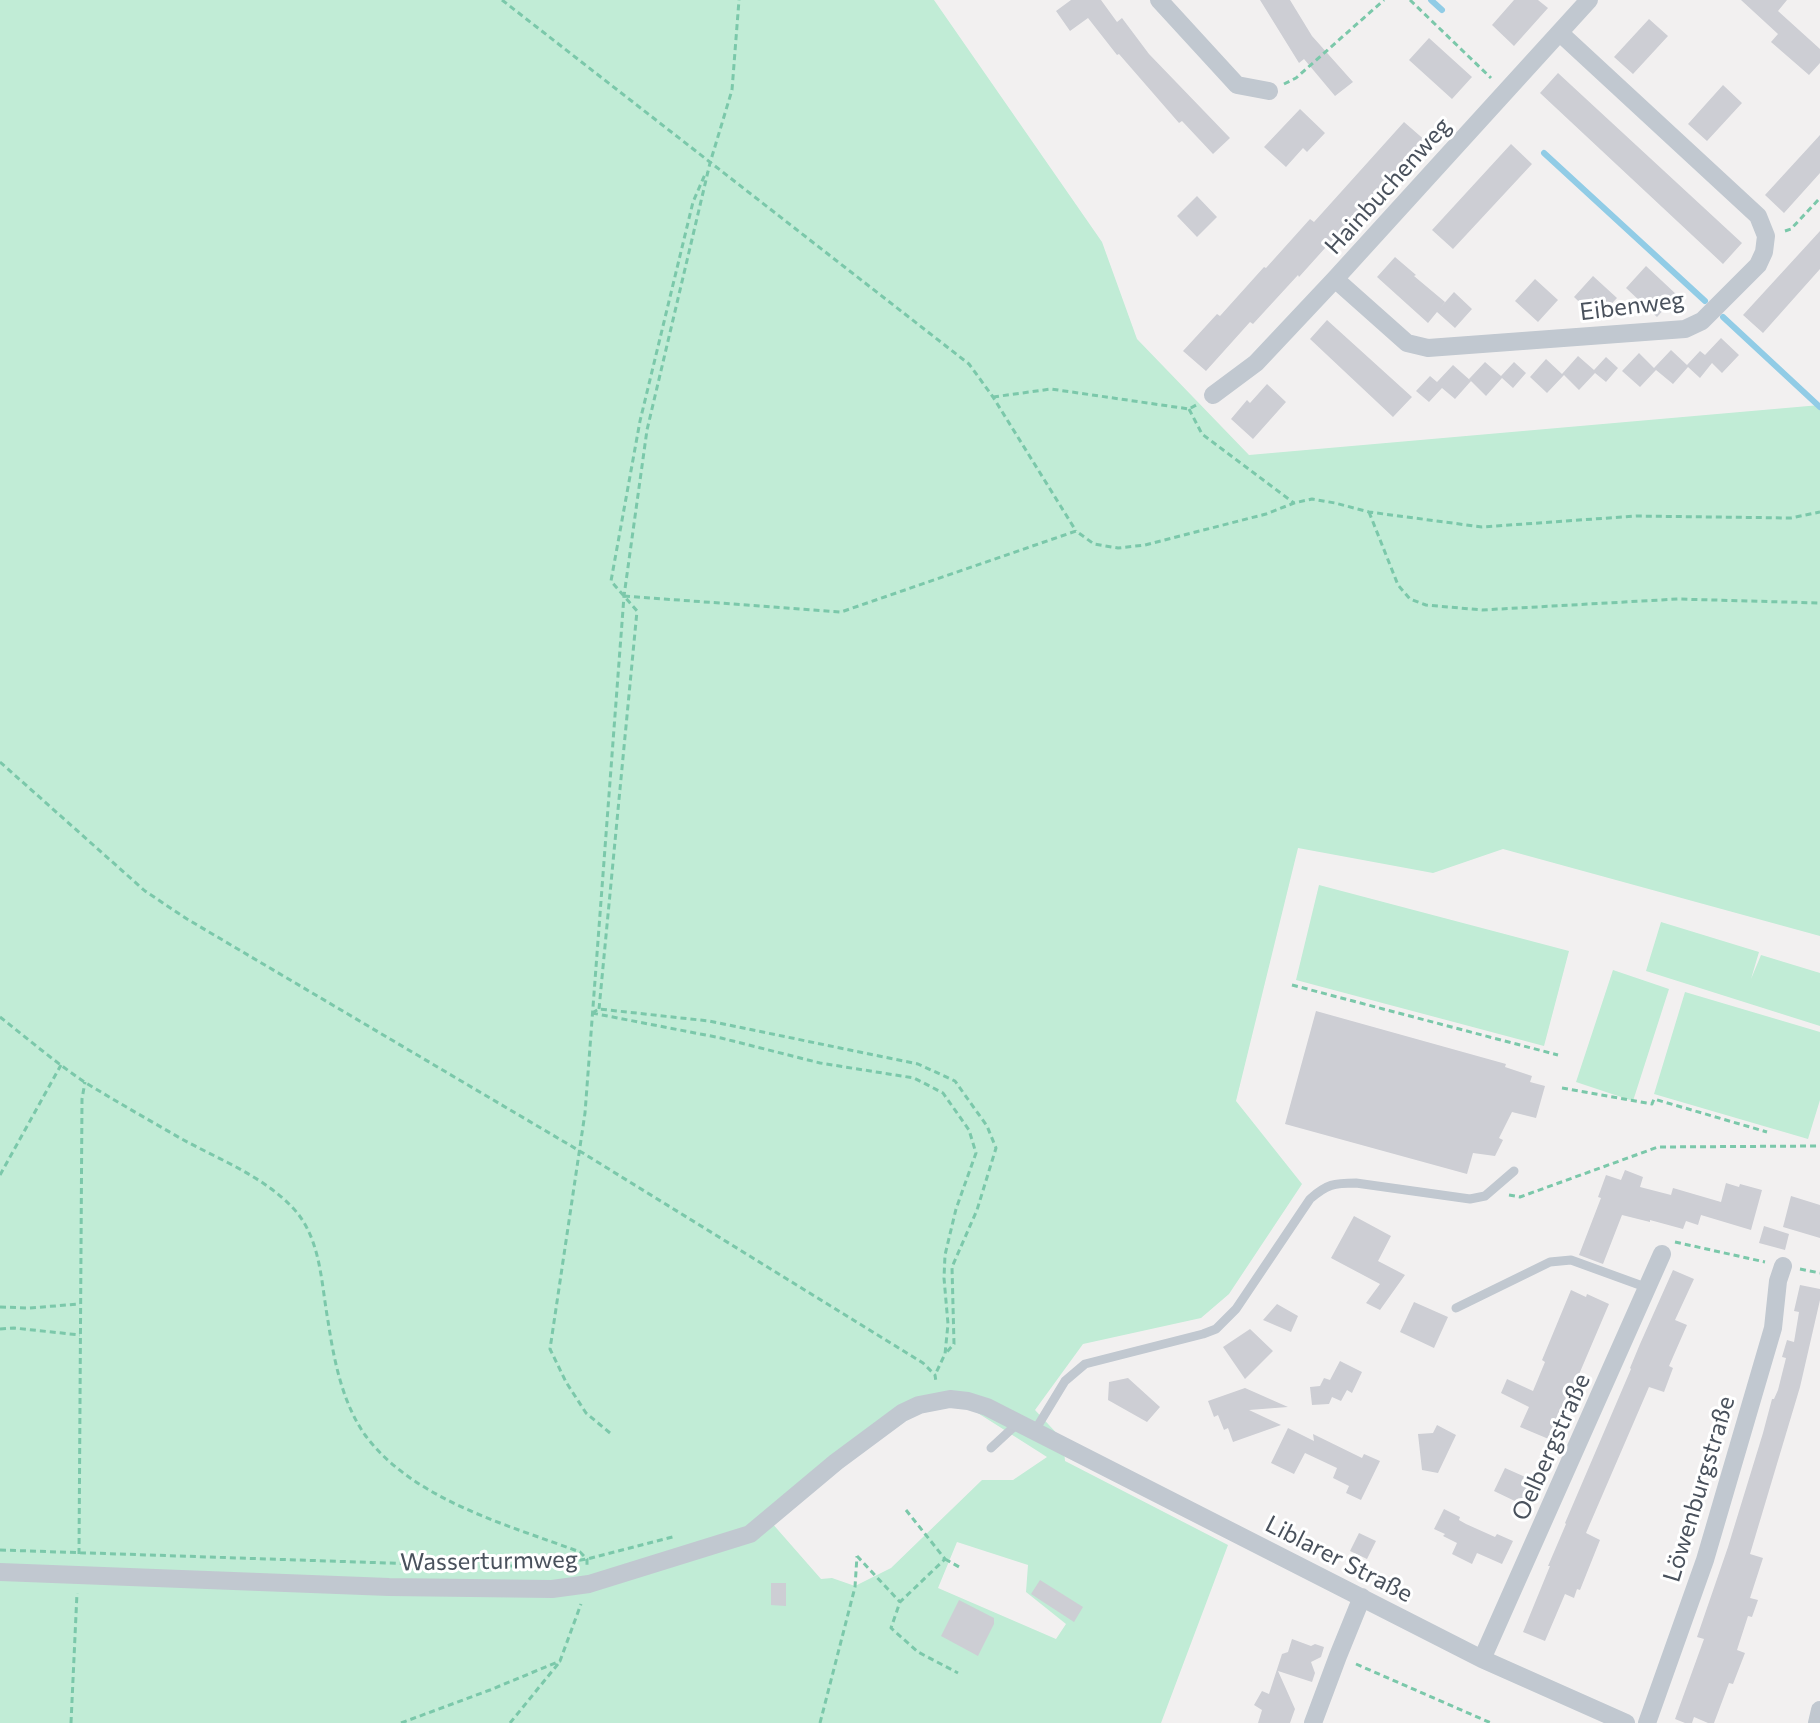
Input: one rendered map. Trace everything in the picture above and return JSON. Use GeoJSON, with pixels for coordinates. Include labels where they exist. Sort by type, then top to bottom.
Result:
{"type":"FeatureCollection","features":[{"type":"Feature","properties":{"kind":"street"},"geometry":{"type":"LineString","coordinates":[[1159,0],[1237,85],[1269,91]]}},
{"type":"Feature","properties":{"kind":"street","name":"Hainbuchenweg"},"geometry":{"type":"LineString","coordinates":[[1208,398],[1256,363],[1589,0]]}},
{"type":"Feature","properties":{"kind":"street"},"geometry":{"type":"LineString","coordinates":[[1560,33],[1758,216],[1766,236]]}},
{"type":"Feature","properties":{"kind":"street","name":"Eibenweg"},"geometry":{"type":"LineString","coordinates":[[1335,279],[1407,343],[1428,348],[1685,329],[1702,321],[1758,265],[1766,236]]}},
{"type":"Feature","properties":{"kind":"street","name":"Oelbergstraße"},"geometry":{"type":"LineString","coordinates":[[1482,1659],[1662,1254]]}},
{"type":"Feature","properties":{"kind":"street","name":"Löwenburgstraße"},"geometry":{"type":"LineString","coordinates":[[1647,1723],[1709,1545],[1773,1328],[1778,1281],[1783,1266]]}},
{"type":"Feature","properties":{"kind":"street","name":"Wasserturmweg"},"geometry":{"type":"LineString","coordinates":[[0,1572],[389,1587],[552,1589],[589,1584],[750,1534],[836,1462],[891,1421],[919,1405],[940,1400],[968,1401],[1026,1427]]}},
{"type":"Feature","properties":{"kind":"street","name":"Liblarer Straße"},"geometry":{"type":"LineString","coordinates":[[1026,1427],[1482,1659],[1626,1723]]}},
{"type":"Feature","properties":{"kind":"street"},"geometry":{"type":"LineString","coordinates":[[1313,1723],[1362,1597]]}},
{"type":"Feature","properties":{"kind":"street"},"geometry":{"type":"LineString","coordinates":[[1817,1723],[1820,1710]]}},
{"type":"Feature","properties":{"kind":"lane"},"geometry":{"type":"LineString","coordinates":[[991,1448],[1026,1427],[1065,1381],[1085,1364],[1216,1329],[1236,1309],[1310,1199],[1324,1187],[1356,1183],[1470,1199],[1485,1196],[1514,1171]]}},
{"type":"Feature","properties":{"kind":"lane"},"geometry":{"type":"LineString","coordinates":[[1456,1308],[1550,1262],[1571,1260],[1648,1288]]}},
{"type":"Feature","properties":{"kind":"path"},"geometry":{"type":"LineString","coordinates":[[502,0],[969,364],[993,397],[1076,531],[1094,544],[1118,548],[1132,546],[1266,514],[1312,499],[1369,512],[1482,527],[1636,516],[1791,518],[1820,512]]}},
{"type":"Feature","properties":{"kind":"path"},"geometry":{"type":"LineString","coordinates":[[610,1433],[586,1413],[550,1349],[585,1113],[624,596],[647,430],[710,163],[732,90],[739,0]]}},
{"type":"Feature","properties":{"kind":"path"},"geometry":{"type":"LineString","coordinates":[[1269,91],[1296,78],[1384,0]]}},
{"type":"Feature","properties":{"kind":"path"},"geometry":{"type":"LineString","coordinates":[[1410,0],[1506,92]]}},
{"type":"Feature","properties":{"kind":"path"},"geometry":{"type":"LineString","coordinates":[[599,1009],[637,611],[611,581],[640,421],[693,202],[710,163]]}},
{"type":"Feature","properties":{"kind":"path"},"geometry":{"type":"LineString","coordinates":[[1766,236],[1791,229],[1820,198]]}},
{"type":"Feature","properties":{"kind":"path"},"geometry":{"type":"LineString","coordinates":[[993,397],[1051,389],[1189,409],[1208,398]]}},
{"type":"Feature","properties":{"kind":"path"},"geometry":{"type":"LineString","coordinates":[[1189,409],[1202,434],[1294,503]]}},
{"type":"Feature","properties":{"kind":"path"},"geometry":{"type":"LineString","coordinates":[[1369,512],[1398,585],[1410,599],[1426,605],[1482,610],[1678,599],[1820,603]]}},
{"type":"Feature","properties":{"kind":"path"},"geometry":{"type":"LineString","coordinates":[[624,596],[841,612],[1076,531]]}},
{"type":"Feature","properties":{"kind":"path"},"geometry":{"type":"LineString","coordinates":[[0,762],[145,891],[187,919],[578,1150],[923,1363],[935,1375],[940,1400]]}},
{"type":"Feature","properties":{"kind":"path"},"geometry":{"type":"LineString","coordinates":[[1292,985],[1558,1055]]}},
{"type":"Feature","properties":{"kind":"path"},"geometry":{"type":"LineString","coordinates":[[592,1013],[599,1009],[709,1021],[918,1064],[955,1081],[987,1126],[996,1148],[977,1210],[952,1267],[954,1344],[945,1354],[935,1375]]}},
{"type":"Feature","properties":{"kind":"path"},"geometry":{"type":"LineString","coordinates":[[592,1013],[721,1038],[820,1063],[914,1078],[943,1093],[969,1130],[976,1153],[956,1209],[945,1255],[948,1324],[945,1354]]}},
{"type":"Feature","properties":{"kind":"path"},"geometry":{"type":"LineString","coordinates":[[0,1017],[85,1082],[258,1180],[280,1195],[295,1211],[307,1227],[316,1251],[341,1385],[364,1434],[383,1455],[401,1471],[449,1501],[580,1552],[587,1559],[541,1566],[477,1566],[0,1550]]}},
{"type":"Feature","properties":{"kind":"path"},"geometry":{"type":"LineString","coordinates":[[0,1175],[61,1065]]}},
{"type":"Feature","properties":{"kind":"path"},"geometry":{"type":"LineString","coordinates":[[71,1723],[79,1553],[82,1099],[85,1082]]}},
{"type":"Feature","properties":{"kind":"path"},"geometry":{"type":"LineString","coordinates":[[1562,1088],[1652,1104],[1654,1099],[1767,1132]]}},
{"type":"Feature","properties":{"kind":"path"},"geometry":{"type":"LineString","coordinates":[[1492,1191],[1520,1197],[1658,1147],[1820,1146]]}},
{"type":"Feature","properties":{"kind":"path"},"geometry":{"type":"LineString","coordinates":[[1662,1254],[1672,1241],[1820,1273]]}},
{"type":"Feature","properties":{"kind":"path"},"geometry":{"type":"LineString","coordinates":[[0,1307],[80,1304]]}},
{"type":"Feature","properties":{"kind":"path"},"geometry":{"type":"LineString","coordinates":[[0,1329],[80,1335]]}},
{"type":"Feature","properties":{"kind":"path"},"geometry":{"type":"LineString","coordinates":[[906,1510],[945,1559],[961,1568]]}},
{"type":"Feature","properties":{"kind":"path"},"geometry":{"type":"LineString","coordinates":[[820,1723],[855,1587],[857,1556],[900,1602]]}},
{"type":"Feature","properties":{"kind":"path"},"geometry":{"type":"LineString","coordinates":[[945,1559],[900,1602],[891,1628],[918,1652],[958,1673]]}},
{"type":"Feature","properties":{"kind":"path"},"geometry":{"type":"LineString","coordinates":[[510,1723],[560,1661],[589,1584]]}},
{"type":"Feature","properties":{"kind":"path"},"geometry":{"type":"LineString","coordinates":[[1338,1656],[1491,1723]]}},
{"type":"Feature","properties":{"kind":"path"},"geometry":{"type":"LineString","coordinates":[[401,1723],[560,1661]]}},
{"type":"Feature","properties":{"kind":"green space"},"geometry":{"type":"Polygon","coordinates":[[[0,0],[934,0],[1102,242],[1137,339],[1249,455],[1820,405],[1820,936],[1503,849],[1433,873],[1298,848],[1236,1101],[1302,1184],[1229,1294],[1201,1318],[1083,1344],[1035,1410],[1063,1440],[1065,1461],[1228,1545],[1161,1723],[0,1723],[0,0]],[[945,1405],[903,1418],[771,1522],[821,1579],[832,1578],[855,1586],[891,1568],[982,1480],[1013,1480],[1047,1457],[973,1410],[945,1405]],[[957,1542],[938,1588],[1056,1639],[1066,1624],[1026,1592],[1028,1565],[957,1542]]]}},
{"type":"Feature","properties":{"kind":"green space"},"geometry":{"type":"Polygon","coordinates":[[[1319,885],[1569,951],[1544,1046],[1296,980],[1319,885]]]}},
{"type":"Feature","properties":{"kind":"green space"},"geometry":{"type":"Polygon","coordinates":[[[1661,922],[1759,952],[1751,979],[1761,955],[1820,973],[1820,1026],[1646,971],[1661,922]]]}},
{"type":"Feature","properties":{"kind":"green space"},"geometry":{"type":"Polygon","coordinates":[[[1613,970],[1669,989],[1633,1101],[1576,1082],[1613,970]]]}},
{"type":"Feature","properties":{"kind":"green space"},"geometry":{"type":"Polygon","coordinates":[[[1685,992],[1820,1032],[1820,1100],[1808,1139],[1654,1094],[1685,992]]]}},
{"type":"Feature","properties":{"kind":"building"},"geometry":{"type":"Polygon","coordinates":[[[1071,0],[1101,0],[1117,22],[1122,18],[1149,54],[1230,138],[1213,154],[1182,121],[1179,123],[1088,18],[1070,31],[1056,11],[1071,0]]]}},
{"type":"Feature","properties":{"kind":"building"},"geometry":{"type":"Polygon","coordinates":[[[1260,0],[1290,0],[1312,36],[1353,82],[1335,96],[1304,59],[1299,63],[1260,0]]]}},
{"type":"Feature","properties":{"kind":"building"},"geometry":{"type":"Polygon","coordinates":[[[1514,0],[1538,0],[1548,8],[1514,46],[1492,25],[1514,0]]]}},
{"type":"Feature","properties":{"kind":"building"},"geometry":{"type":"Polygon","coordinates":[[[1741,0],[1787,0],[1778,11],[1820,49],[1820,63],[1809,75],[1771,42],[1778,34],[1741,0]]]}},
{"type":"Feature","properties":{"kind":"building"},"geometry":{"type":"Polygon","coordinates":[[[1649,19],[1668,36],[1633,74],[1614,57],[1649,19]]]}},
{"type":"Feature","properties":{"kind":"building"},"geometry":{"type":"Polygon","coordinates":[[[1429,38],[1472,77],[1452,99],[1409,60],[1429,38]]]}},
{"type":"Feature","properties":{"kind":"building"},"geometry":{"type":"Polygon","coordinates":[[[1558,73],[1742,243],[1723,264],[1540,93],[1558,73]]]}},
{"type":"Feature","properties":{"kind":"building"},"geometry":{"type":"Polygon","coordinates":[[[1723,85],[1742,103],[1707,141],[1688,124],[1723,85]]]}},
{"type":"Feature","properties":{"kind":"building"},"geometry":{"type":"Polygon","coordinates":[[[1300,109],[1325,133],[1307,152],[1303,148],[1286,167],[1264,147],[1300,109]]]}},
{"type":"Feature","properties":{"kind":"building"},"geometry":{"type":"Polygon","coordinates":[[[1404,122],[1427,142],[1347,230],[1344,227],[1206,371],[1183,351],[1310,219],[1314,222],[1404,122]]]}},
{"type":"Feature","properties":{"kind":"building"},"geometry":{"type":"Polygon","coordinates":[[[1820,135],[1820,173],[1784,213],[1765,195],[1820,135]]]}},
{"type":"Feature","properties":{"kind":"building"},"geometry":{"type":"Polygon","coordinates":[[[1511,144],[1532,164],[1453,249],[1432,230],[1511,144]]]}},
{"type":"Feature","properties":{"kind":"building"},"geometry":{"type":"Polygon","coordinates":[[[1197,196],[1217,217],[1197,237],[1177,216],[1197,196]]]}},
{"type":"Feature","properties":{"kind":"building"},"geometry":{"type":"Polygon","coordinates":[[[1820,231],[1820,269],[1763,333],[1743,315],[1820,231]]]}},
{"type":"Feature","properties":{"kind":"building"},"geometry":{"type":"Polygon","coordinates":[[[1395,257],[1445,302],[1440,308],[1454,292],[1472,309],[1455,328],[1437,312],[1428,323],[1377,277],[1395,257]]]}},
{"type":"Feature","properties":{"kind":"building"},"geometry":{"type":"Polygon","coordinates":[[[1646,266],[1677,295],[1657,317],[1626,288],[1646,266]]]}},
{"type":"Feature","properties":{"kind":"building"},"geometry":{"type":"Polygon","coordinates":[[[1593,276],[1617,298],[1597,319],[1574,297],[1593,276]]]}},
{"type":"Feature","properties":{"kind":"building"},"geometry":{"type":"Polygon","coordinates":[[[1535,279],[1558,300],[1538,322],[1515,301],[1535,279]]]}},
{"type":"Feature","properties":{"kind":"building"},"geometry":{"type":"Polygon","coordinates":[[[1327,320],[1412,397],[1393,417],[1310,339],[1327,320]]]}},
{"type":"Feature","properties":{"kind":"building"},"geometry":{"type":"Polygon","coordinates":[[[1721,338],[1739,355],[1722,373],[1712,363],[1700,378],[1688,367],[1673,384],[1656,370],[1640,387],[1622,371],[1639,353],[1654,368],[1671,350],[1687,365],[1700,351],[1705,355],[1721,338]]]}},
{"type":"Feature","properties":{"kind":"building"},"geometry":{"type":"Polygon","coordinates":[[[1578,356],[1594,370],[1606,357],[1618,368],[1606,382],[1595,373],[1579,390],[1564,375],[1547,393],[1530,377],[1546,359],[1562,374],[1578,356]]]}},
{"type":"Feature","properties":{"kind":"building"},"geometry":{"type":"Polygon","coordinates":[[[1485,362],[1501,376],[1514,362],[1526,373],[1513,388],[1502,378],[1486,396],[1469,379],[1485,362]]]}},
{"type":"Feature","properties":{"kind":"building"},"geometry":{"type":"Polygon","coordinates":[[[1453,365],[1471,381],[1455,399],[1442,388],[1429,402],[1416,391],[1430,376],[1437,382],[1453,365]]]}},
{"type":"Feature","properties":{"kind":"building"},"geometry":{"type":"Polygon","coordinates":[[[1267,384],[1286,402],[1253,439],[1231,419],[1247,400],[1250,403],[1267,384]]]}},
{"type":"Feature","properties":{"kind":"building"},"geometry":{"type":"Polygon","coordinates":[[[1316,1011],[1506,1064],[1505,1067],[1532,1076],[1530,1082],[1545,1086],[1536,1118],[1512,1112],[1499,1138],[1503,1140],[1495,1156],[1473,1153],[1467,1174],[1285,1124],[1316,1011]]]}},
{"type":"Feature","properties":{"kind":"building"},"geometry":{"type":"Polygon","coordinates":[[[1625,1170],[1643,1177],[1640,1187],[1671,1195],[1673,1188],[1721,1202],[1726,1183],[1762,1190],[1751,1230],[1701,1215],[1698,1225],[1686,1221],[1683,1229],[1622,1215],[1603,1264],[1579,1255],[1601,1198],[1598,1197],[1606,1175],[1621,1180],[1625,1170]]]}},
{"type":"Feature","properties":{"kind":"building"},"geometry":{"type":"Polygon","coordinates":[[[1791,1196],[1820,1205],[1820,1238],[1783,1227],[1791,1196]]]}},
{"type":"Feature","properties":{"kind":"building"},"geometry":{"type":"Polygon","coordinates":[[[1354,1216],[1391,1236],[1378,1261],[1405,1275],[1380,1310],[1366,1303],[1380,1284],[1331,1258],[1354,1216]]]}},
{"type":"Feature","properties":{"kind":"building"},"geometry":{"type":"Polygon","coordinates":[[[1764,1226],[1789,1234],[1785,1250],[1759,1243],[1764,1226]]]}},
{"type":"Feature","properties":{"kind":"building"},"geometry":{"type":"Polygon","coordinates":[[[1673,1270],[1694,1279],[1675,1320],[1687,1325],[1669,1366],[1673,1368],[1664,1392],[1649,1387],[1586,1533],[1600,1540],[1580,1590],[1577,1589],[1574,1598],[1565,1594],[1545,1641],[1523,1632],[1565,1523],[1673,1270]]]}},
{"type":"Feature","properties":{"kind":"building"},"geometry":{"type":"Polygon","coordinates":[[[1800,1285],[1820,1289],[1820,1300],[1800,1387],[1750,1554],[1763,1558],[1750,1598],[1758,1600],[1752,1617],[1748,1616],[1737,1650],[1745,1653],[1733,1684],[1729,1683],[1714,1723],[1694,1717],[1692,1723],[1685,1723],[1675,1719],[1704,1639],[1697,1637],[1728,1547],[1772,1399],[1778,1390],[1787,1340],[1794,1342],[1799,1312],[1794,1311],[1800,1285]]]}},
{"type":"Feature","properties":{"kind":"building"},"geometry":{"type":"Polygon","coordinates":[[[1571,1290],[1609,1304],[1551,1440],[1520,1427],[1529,1407],[1501,1393],[1507,1379],[1533,1391],[1545,1362],[1542,1360],[1571,1290]]]}},
{"type":"Feature","properties":{"kind":"building"},"geometry":{"type":"Polygon","coordinates":[[[1414,1302],[1448,1317],[1434,1348],[1400,1332],[1414,1302]]]}},
{"type":"Feature","properties":{"kind":"building"},"geometry":{"type":"Polygon","coordinates":[[[1277,1304],[1298,1316],[1291,1332],[1263,1320],[1277,1304]]]}},
{"type":"Feature","properties":{"kind":"building"},"geometry":{"type":"Polygon","coordinates":[[[1250,1329],[1273,1351],[1245,1379],[1223,1347],[1250,1329]]]}},
{"type":"Feature","properties":{"kind":"building"},"geometry":{"type":"Polygon","coordinates":[[[1340,1361],[1362,1372],[1352,1393],[1347,1390],[1341,1401],[1332,1397],[1329,1404],[1312,1405],[1310,1387],[1320,1386],[1324,1378],[1330,1380],[1340,1361]]]}},
{"type":"Feature","properties":{"kind":"building"},"geometry":{"type":"Polygon","coordinates":[[[1128,1378],[1160,1407],[1147,1422],[1108,1400],[1109,1382],[1128,1378]]]}},
{"type":"Feature","properties":{"kind":"building"},"geometry":{"type":"Polygon","coordinates":[[[1245,1388],[1288,1407],[1249,1410],[1281,1425],[1233,1442],[1228,1428],[1224,1430],[1218,1415],[1214,1417],[1208,1401],[1245,1388]]]}},
{"type":"Feature","properties":{"kind":"building"},"geometry":{"type":"Polygon","coordinates":[[[1437,1425],[1456,1435],[1438,1473],[1422,1470],[1418,1434],[1433,1433],[1437,1425]]]}},
{"type":"Feature","properties":{"kind":"building"},"geometry":{"type":"Polygon","coordinates":[[[1288,1428],[1314,1441],[1313,1434],[1362,1458],[1364,1454],[1380,1461],[1361,1500],[1346,1493],[1349,1486],[1333,1478],[1337,1468],[1305,1453],[1294,1474],[1271,1463],[1288,1428]]]}},
{"type":"Feature","properties":{"kind":"building"},"geometry":{"type":"Polygon","coordinates":[[[1505,1468],[1532,1480],[1521,1504],[1494,1491],[1505,1468]]]}},
{"type":"Feature","properties":{"kind":"building"},"geometry":{"type":"Polygon","coordinates":[[[1444,1509],[1460,1517],[1459,1520],[1466,1524],[1513,1541],[1502,1564],[1477,1553],[1472,1564],[1452,1554],[1457,1543],[1434,1529],[1444,1509]]]}},
{"type":"Feature","properties":{"kind":"building"},"geometry":{"type":"Polygon","coordinates":[[[1359,1533],[1376,1541],[1367,1559],[1350,1551],[1359,1533]]]}},
{"type":"Feature","properties":{"kind":"building"},"geometry":{"type":"Polygon","coordinates":[[[1040,1580],[1083,1607],[1074,1622],[1031,1594],[1040,1580]]]}},
{"type":"Feature","properties":{"kind":"building"},"geometry":{"type":"Polygon","coordinates":[[[771,1583],[786,1583],[786,1606],[771,1605],[771,1583]]]}},
{"type":"Feature","properties":{"kind":"building"},"geometry":{"type":"Polygon","coordinates":[[[959,1600],[994,1618],[978,1656],[941,1636],[959,1600]]]}},
{"type":"Feature","properties":{"kind":"building"},"geometry":{"type":"Polygon","coordinates":[[[1292,1639],[1324,1647],[1321,1657],[1311,1662],[1315,1673],[1312,1682],[1278,1671],[1295,1709],[1290,1723],[1258,1723],[1262,1710],[1254,1705],[1262,1691],[1269,1694],[1282,1654],[1288,1652],[1292,1639]]]}},
{"type":"Feature","properties":{"kind":"waterway"},"geometry":{"type":"LineString","coordinates":[[1431,0],[1442,10]]}},
{"type":"Feature","properties":{"kind":"waterway"},"geometry":{"type":"LineString","coordinates":[[1544,153],[1705,301]]}},
{"type":"Feature","properties":{"kind":"waterway"},"geometry":{"type":"LineString","coordinates":[[1723,317],[1820,407]]}}]}
